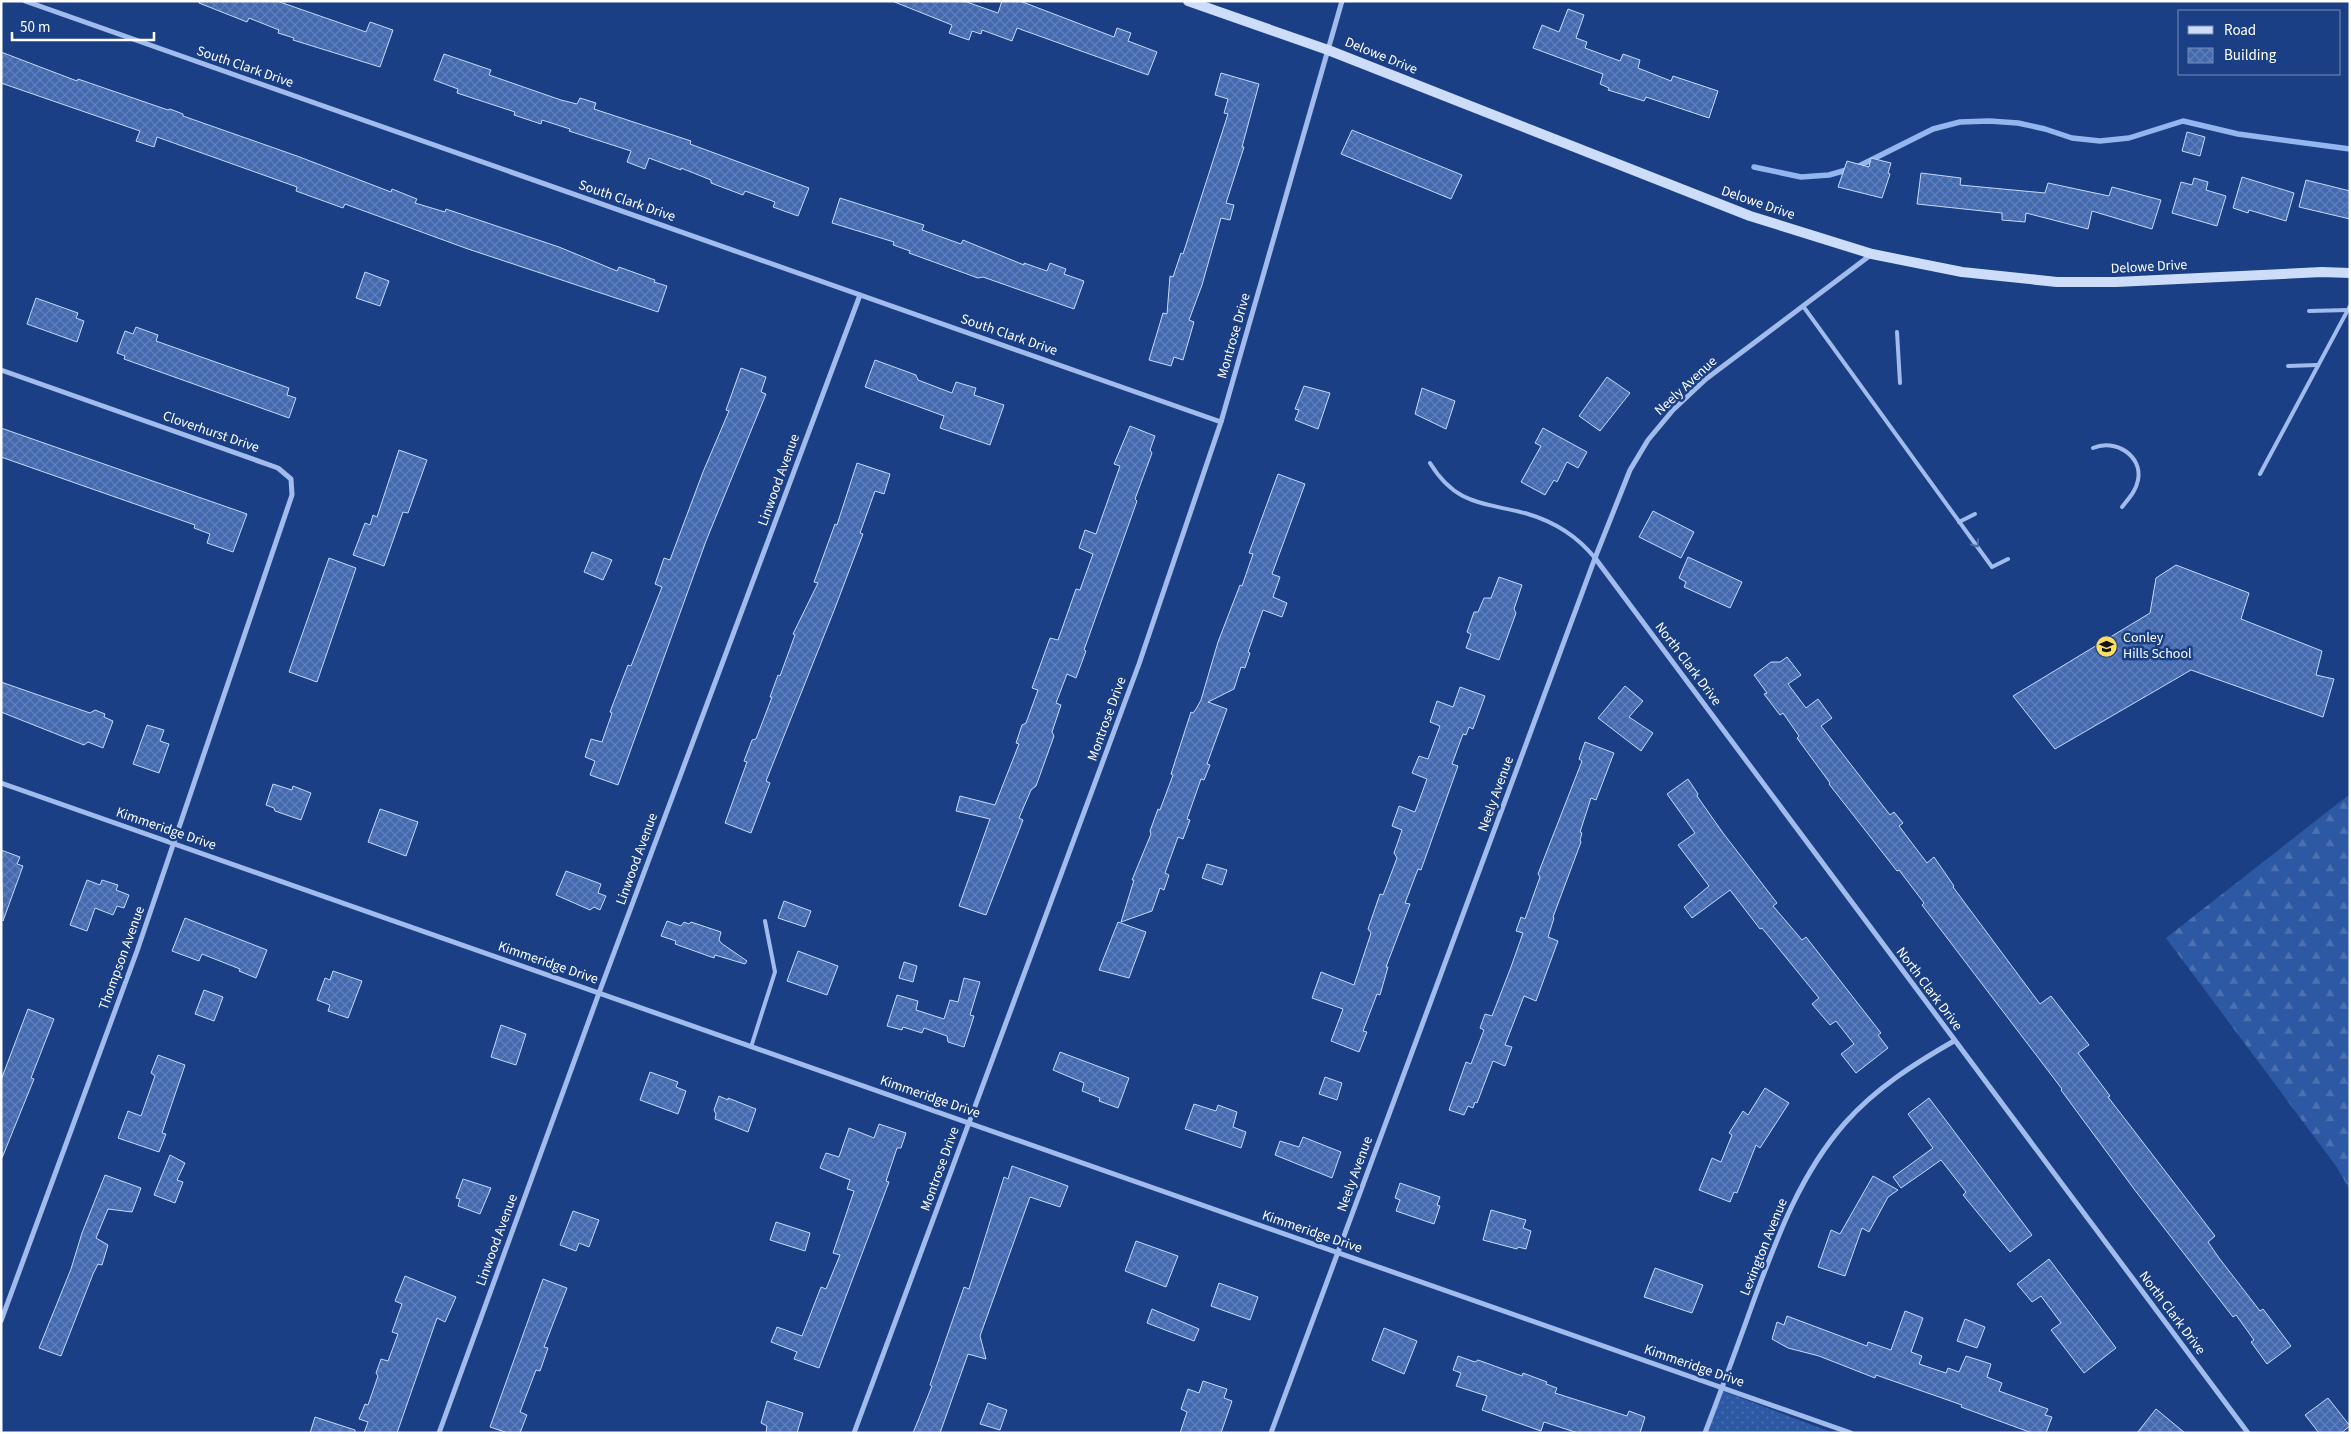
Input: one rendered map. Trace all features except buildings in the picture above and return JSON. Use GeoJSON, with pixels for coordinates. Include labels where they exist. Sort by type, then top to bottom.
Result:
{"type":"FeatureCollection","features":[{"type":"Feature","properties":{"kind":"street","name":"South Clark Drive"},"geometry":{"type":"LineString","coordinates":[[25,1],[1221,422]]}},
{"type":"Feature","properties":{"kind":"street","name":"Delowe Drive"},"geometry":{"type":"LineString","coordinates":[[1188,1],[1328,50],[1750,216],[1872,254],[1962,272],[2057,282],[2116,282],[2322,272],[2350,273]]}},
{"type":"Feature","properties":{"kind":"street","name":"Montrose Drive"},"geometry":{"type":"LineString","coordinates":[[854,1433],[1139,664],[1221,422],[1342,1]]}},
{"type":"Feature","properties":{"kind":"street","name":"Neely Avenue"},"geometry":{"type":"LineString","coordinates":[[1272,1433],[1595,558],[1630,470],[1648,440],[1673,410],[1706,379],[1872,254]]}},
{"type":"Feature","properties":{"kind":"street","name":"Linwood Avenue"},"geometry":{"type":"LineString","coordinates":[[439,1433],[599,993],[860,295]]}},
{"type":"Feature","properties":{"kind":"street","name":"Cloverhurst Drive"},"geometry":{"type":"LineString","coordinates":[[1,370],[278,468],[291,479],[292,495],[256,600]]}},
{"type":"Feature","properties":{"kind":"street","name":"North Clark Drive"},"geometry":{"type":"LineString","coordinates":[[1595,558],[2248,1433]]}},
{"type":"Feature","properties":{"kind":"street","name":"Thompson Avenue"},"geometry":{"type":"LineString","coordinates":[[1,1321],[137,951],[256,600]]}},
{"type":"Feature","properties":{"kind":"street","name":"Kimmeridge Drive"},"geometry":{"type":"LineString","coordinates":[[1,783],[1851,1433]]}},
{"type":"Feature","properties":{"kind":"street","name":"Lexington Avenue"},"geometry":{"type":"LineString","coordinates":[[1705,1433],[1783,1222],[1817,1160],[1846,1123],[1880,1090],[1913,1064],[1954,1041]]}},
{"type":"Feature","properties":{"kind":"lane"},"geometry":{"type":"LineString","coordinates":[[1803,306],[1992,566],[2008,559]]}},
{"type":"Feature","properties":{"kind":"lane"},"geometry":{"type":"LineString","coordinates":[[2309,311],[2349,308]]}},
{"type":"Feature","properties":{"kind":"lane"},"geometry":{"type":"LineString","coordinates":[[2260,474],[2349,308]]}},
{"type":"Feature","properties":{"kind":"lane"},"geometry":{"type":"LineString","coordinates":[[1897,332],[1900,383]]}},
{"type":"Feature","properties":{"kind":"lane"},"geometry":{"type":"LineString","coordinates":[[2288,366],[2317,365]]}},
{"type":"Feature","properties":{"kind":"lane"},"geometry":{"type":"LineString","coordinates":[[2093,448],[2102,444],[2114,444],[2127,452],[2135,462],[2139,478],[2133,495],[2122,507]]}},
{"type":"Feature","properties":{"kind":"lane"},"geometry":{"type":"LineString","coordinates":[[1430,464],[1440,478],[1456,493],[1493,507],[1538,518],[1572,535],[1583,543],[1595,558]]}},
{"type":"Feature","properties":{"kind":"lane"},"geometry":{"type":"LineString","coordinates":[[1959,522],[1975,514]]}},
{"type":"Feature","properties":{"kind":"lane"},"geometry":{"type":"LineString","coordinates":[[751,1046],[775,972],[765,921]]}},
{"type":"Feature","properties":{"kind":"green space"},"geometry":{"type":"Polygon","coordinates":[[[2350,794],[2350,1190],[2336,1166],[2166,938],[2350,794]]]}},
{"type":"Feature","properties":{"kind":"green space"},"geometry":{"type":"Polygon","coordinates":[[[1720,1390],[1833,1433],[1704,1433],[1720,1390]]]}},
{"type":"Feature","properties":{"kind":"waterway"},"geometry":{"type":"LineString","coordinates":[[1754,167],[1801,177],[1829,175],[1857,167],[1933,129],[1960,122],[1989,121],[2018,123],[2072,138],[2100,141],[2129,138],[2183,121],[2238,134],[2350,149]]}},
{"type":"Feature","properties":{"kind":"place","name":"Conley Hills School"},"geometry":{"type":"Point","coordinates":[2107,646]}}]}
